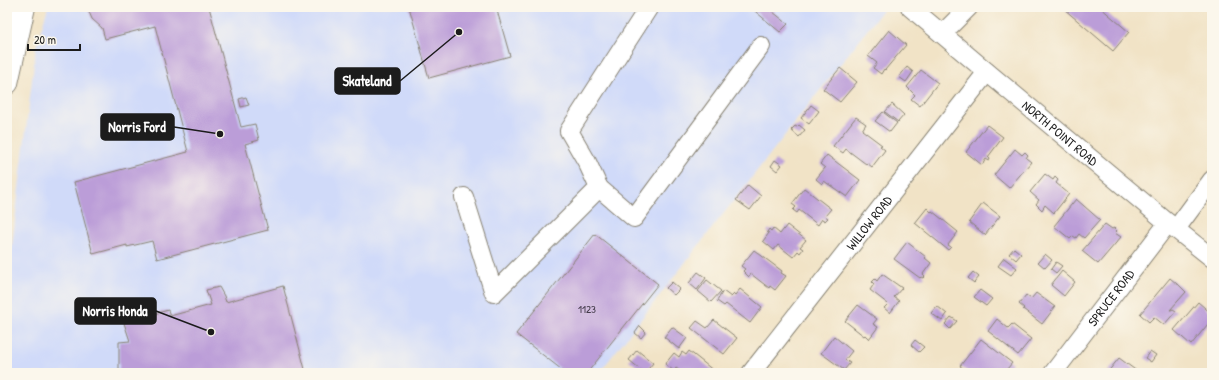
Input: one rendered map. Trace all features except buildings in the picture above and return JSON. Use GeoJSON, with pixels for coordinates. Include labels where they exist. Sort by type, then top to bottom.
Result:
{"type":"FeatureCollection","features":[{"type":"Feature","properties":{"kind":"main road"},"geometry":{"type":"LineString","coordinates":[[7,83],[24,7]]}},
{"type":"Feature","properties":{"kind":"street"},"geometry":{"type":"LineString","coordinates":[[649,7],[569,131],[587,162],[599,188],[634,218],[761,46]]}},
{"type":"Feature","properties":{"kind":"street","name":"NORTH POINT ROAD"},"geometry":{"type":"LineString","coordinates":[[910,7],[1212,258]]}},
{"type":"Feature","properties":{"kind":"street"},"geometry":{"type":"LineString","coordinates":[[942,34],[969,7]]}},
{"type":"Feature","properties":{"kind":"street","name":"WILLOW ROAD"},"geometry":{"type":"LineString","coordinates":[[751,373],[987,72]]}},
{"type":"Feature","properties":{"kind":"street","name":"SPRUCE ROAD"},"geometry":{"type":"LineString","coordinates":[[1053,373],[1172,226],[1212,180]]}},
{"type":"Feature","properties":{"kind":"street"},"geometry":{"type":"LineString","coordinates":[[464,197],[494,293],[599,188]]}},
{"type":"Feature","properties":{"kind":"shaded area"},"geometry":{"type":"Polygon","coordinates":[[[48,7],[885,7],[599,373],[8,373],[8,280],[36,47],[48,7]]]}},
{"type":"Feature","properties":{"kind":"place","name":"Skateland"},"geometry":{"type":"Point","coordinates":[459,32]}},
{"type":"Feature","properties":{"kind":"place","name":"Norris Ford"},"geometry":{"type":"Point","coordinates":[220,134]}},
{"type":"Feature","properties":{"kind":"place","name":"Norris Honda"},"geometry":{"type":"Point","coordinates":[211,332]}}]}
